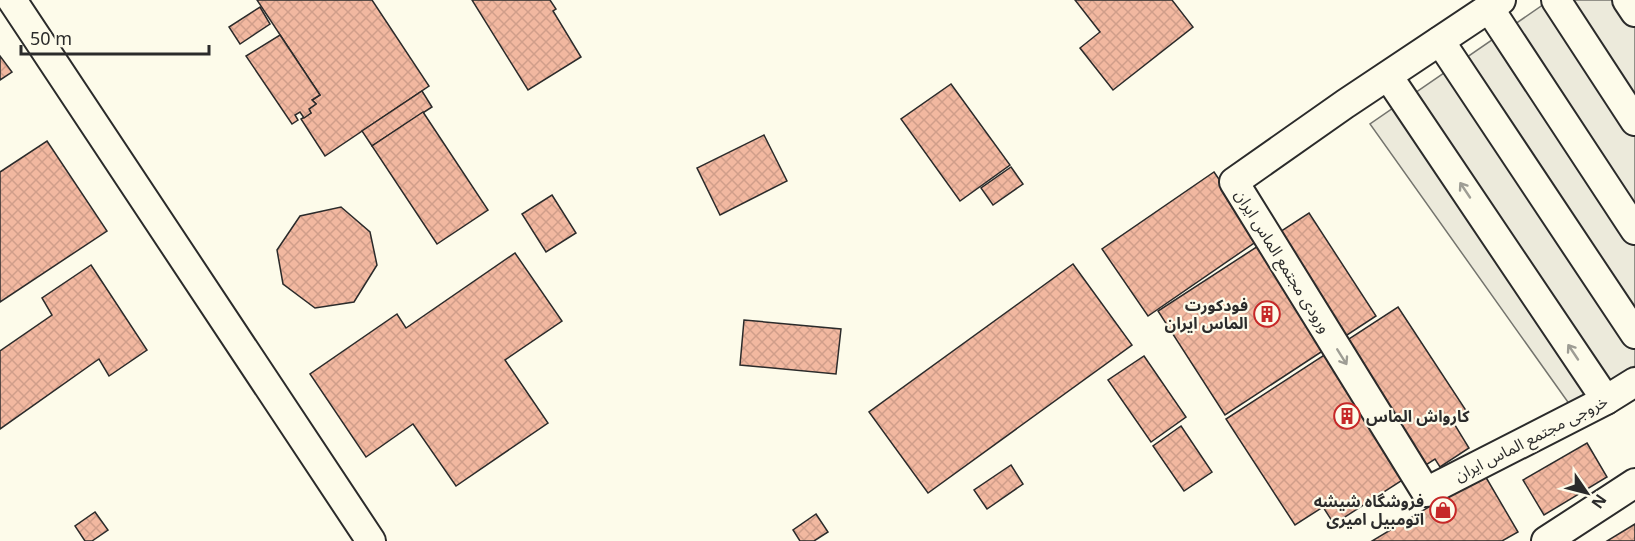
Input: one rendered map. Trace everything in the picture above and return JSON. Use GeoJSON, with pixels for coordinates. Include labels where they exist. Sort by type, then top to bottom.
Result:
{"type":"FeatureCollection","features":[{"type":"Feature","properties":{"kind":"street"},"geometry":{"type":"LineString","coordinates":[[12,0],[371,541]]}},
{"type":"Feature","properties":{"kind":"street"},"geometry":{"type":"LineString","coordinates":[[1556,0],[1635,121]]}},
{"type":"Feature","properties":{"kind":"street"},"geometry":{"type":"LineString","coordinates":[[1627,0],[1635,12]]}},
{"type":"Feature","properties":{"kind":"street"},"geometry":{"type":"LineString","coordinates":[[1495,4],[1635,230]]}},
{"type":"Feature","properties":{"kind":"street","name":"ورودی مجتمع الماس ایران"},"geometry":{"type":"LineString","coordinates":[[1426,492],[1234,182],[1345,104],[1495,4]]}},
{"type":"Feature","properties":{"kind":"street"},"geometry":{"type":"LineString","coordinates":[[1440,41],[1635,334]]}},
{"type":"Feature","properties":{"kind":"street"},"geometry":{"type":"LineString","coordinates":[[1388,76],[1606,400]]}},
{"type":"Feature","properties":{"kind":"street","name":"خروجی مجتمع الماس ایران"},"geometry":{"type":"LineString","coordinates":[[1426,492],[1606,400],[1635,382]]}},
{"type":"Feature","properties":{"kind":"street"},"geometry":{"type":"LineString","coordinates":[[1546,541],[1635,483]]}},
{"type":"Feature","properties":{"kind":"shaded area"},"geometry":{"type":"Polygon","coordinates":[[[1550,0],[1635,0],[1635,366],[1570,405],[1370,124],[1550,0]]]}},
{"type":"Feature","properties":{"kind":"building"},"geometry":{"type":"Polygon","coordinates":[[[257,0],[372,0],[429,86],[325,156],[301,119],[311,113],[309,109],[316,104],[312,100],[320,95],[257,0]]]}},
{"type":"Feature","properties":{"kind":"building"},"geometry":{"type":"Polygon","coordinates":[[[472,0],[550,0],[556,9],[553,11],[581,57],[528,90],[472,0]]]}},
{"type":"Feature","properties":{"kind":"building"},"geometry":{"type":"Polygon","coordinates":[[[1075,0],[1172,0],[1193,27],[1113,90],[1080,48],[1100,32],[1075,0]]]}},
{"type":"Feature","properties":{"kind":"building"},"geometry":{"type":"Polygon","coordinates":[[[260,7],[270,24],[240,44],[229,27],[260,7]]]}},
{"type":"Feature","properties":{"kind":"building"},"geometry":{"type":"Polygon","coordinates":[[[280,35],[320,95],[312,100],[316,104],[309,109],[311,113],[304,118],[300,112],[295,115],[298,120],[292,124],[246,56],[280,35]]]}},
{"type":"Feature","properties":{"kind":"building"},"geometry":{"type":"Polygon","coordinates":[[[0,56],[12,72],[0,80],[0,56]]]}},
{"type":"Feature","properties":{"kind":"building"},"geometry":{"type":"Polygon","coordinates":[[[951,84],[1010,165],[960,201],[901,119],[951,84]]]}},
{"type":"Feature","properties":{"kind":"building"},"geometry":{"type":"Polygon","coordinates":[[[422,91],[432,107],[372,146],[362,131],[422,91]]]}},
{"type":"Feature","properties":{"kind":"building"},"geometry":{"type":"Polygon","coordinates":[[[423,112],[488,210],[437,244],[372,146],[423,112]]]}},
{"type":"Feature","properties":{"kind":"building"},"geometry":{"type":"Polygon","coordinates":[[[764,135],[787,181],[720,215],[697,168],[764,135]]]}},
{"type":"Feature","properties":{"kind":"building"},"geometry":{"type":"Polygon","coordinates":[[[47,141],[107,231],[0,302],[0,172],[47,141]]]}},
{"type":"Feature","properties":{"kind":"building"},"geometry":{"type":"Polygon","coordinates":[[[1011,167],[1023,184],[993,205],[981,188],[1011,167]]]}},
{"type":"Feature","properties":{"kind":"building"},"geometry":{"type":"Polygon","coordinates":[[[1214,172],[1260,239],[1148,316],[1102,249],[1214,172]]]}},
{"type":"Feature","properties":{"kind":"building"},"geometry":{"type":"Polygon","coordinates":[[[552,195],[576,233],[546,252],[522,214],[552,195]]]}},
{"type":"Feature","properties":{"kind":"building"},"geometry":{"type":"Polygon","coordinates":[[[341,207],[370,232],[377,265],[354,302],[315,308],[283,284],[277,250],[300,216],[341,207]]]}},
{"type":"Feature","properties":{"kind":"building","name":"فودکورت الماس ایران"},"geometry":{"type":"Polygon","coordinates":[[[1309,213],[1376,316],[1225,415],[1158,311],[1309,213]]]}},
{"type":"Feature","properties":{"kind":"building"},"geometry":{"type":"Polygon","coordinates":[[[515,253],[562,321],[505,360],[548,423],[456,486],[413,424],[366,457],[310,374],[397,314],[406,328],[515,253]]]}},
{"type":"Feature","properties":{"kind":"building"},"geometry":{"type":"Polygon","coordinates":[[[1073,264],[1132,345],[928,493],[869,412],[1073,264]]]}},
{"type":"Feature","properties":{"kind":"building"},"geometry":{"type":"Polygon","coordinates":[[[91,265],[147,350],[109,376],[99,359],[0,429],[0,351],[52,315],[42,298],[91,265]]]}},
{"type":"Feature","properties":{"kind":"building","name":"کارواش الماس"},"geometry":{"type":"Polygon","coordinates":[[[1398,307],[1467,412],[1453,422],[1469,448],[1440,467],[1435,459],[1334,524],[1323,507],[1295,525],[1226,419],[1398,307]]]}},
{"type":"Feature","properties":{"kind":"building"},"geometry":{"type":"Polygon","coordinates":[[[744,320],[841,329],[836,374],[740,365],[744,320]]]}},
{"type":"Feature","properties":{"kind":"building"},"geometry":{"type":"Polygon","coordinates":[[[1144,356],[1186,417],[1151,442],[1108,380],[1144,356]]]}},
{"type":"Feature","properties":{"kind":"building"},"geometry":{"type":"Polygon","coordinates":[[[1181,426],[1212,472],[1184,491],[1153,446],[1181,426]]]}},
{"type":"Feature","properties":{"kind":"building"},"geometry":{"type":"Polygon","coordinates":[[[1587,443],[1607,477],[1544,515],[1523,480],[1587,443]]]}},
{"type":"Feature","properties":{"kind":"building"},"geometry":{"type":"Polygon","coordinates":[[[1011,465],[1023,484],[987,509],[974,490],[1011,465]]]}},
{"type":"Feature","properties":{"kind":"building"},"geometry":{"type":"Polygon","coordinates":[[[1484,474],[1518,532],[1502,541],[1372,541],[1484,474]]]}},
{"type":"Feature","properties":{"kind":"building"},"geometry":{"type":"Polygon","coordinates":[[[95,512],[108,530],[92,541],[85,541],[75,526],[95,512]]]}},
{"type":"Feature","properties":{"kind":"building"},"geometry":{"type":"Polygon","coordinates":[[[816,514],[828,532],[814,541],[800,541],[793,530],[816,514]]]}},
{"type":"Feature","properties":{"kind":"building"},"geometry":{"type":"Polygon","coordinates":[[[1635,524],[1635,541],[1607,541],[1635,524]]]}},
{"type":"Feature","properties":{"kind":"place","name":"فودکورت الماس ایران"},"geometry":{"type":"Point","coordinates":[1267,314]}},
{"type":"Feature","properties":{"kind":"place","name":"کارواش الماس"},"geometry":{"type":"Point","coordinates":[1347,416]}},
{"type":"Feature","properties":{"kind":"place","name":"فروشگاه شیشه اتومبیل امیری"},"geometry":{"type":"Point","coordinates":[1443,510]}}]}
